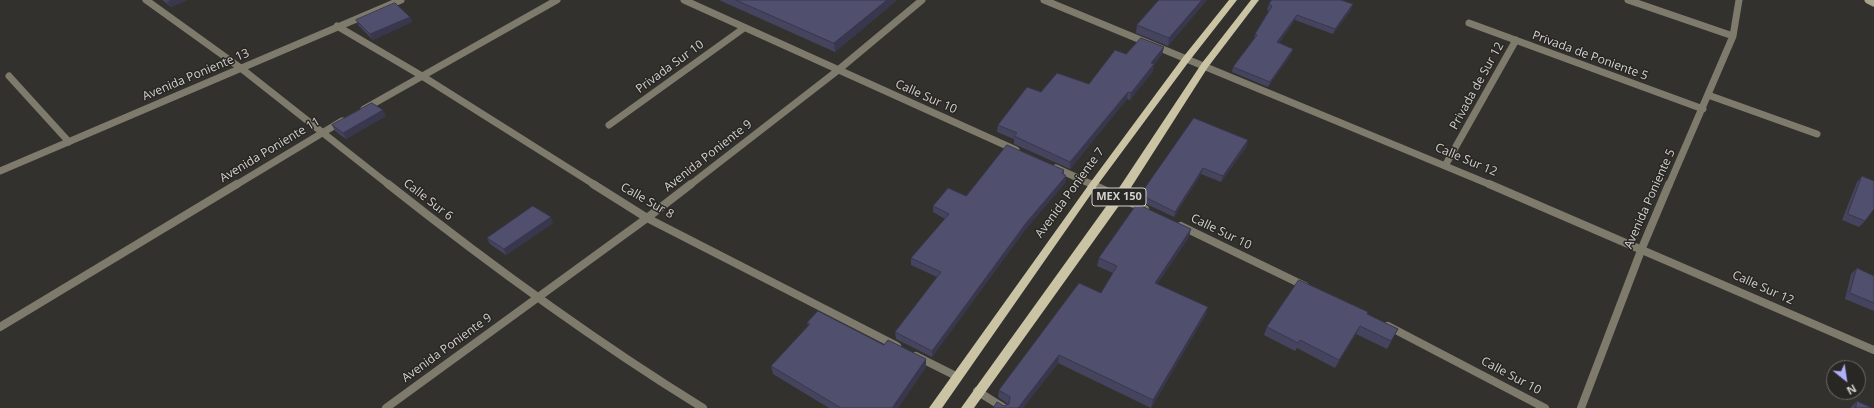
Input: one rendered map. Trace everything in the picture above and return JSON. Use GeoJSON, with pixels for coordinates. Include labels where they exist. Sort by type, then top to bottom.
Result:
{"type":"FeatureCollection","features":[{"type":"Feature","properties":{"kind":"main road","name":"Avenida Poniente 7"},"geometry":{"type":"LineString","coordinates":[[935,408],[956,376],[1093,185],[1188,58],[1234,0]]}},
{"type":"Feature","properties":{"kind":"main road","name":"MEX 150"},"geometry":{"type":"LineString","coordinates":[[967,408],[977,391],[1119,196],[1205,65],[1255,0]]}},
{"type":"Feature","properties":{"kind":"main road"},"geometry":{"type":"LineString","coordinates":[[1868,0],[1874,3]]}},
{"type":"Feature","properties":{"kind":"street","name":"Calle Sur 6"},"geometry":{"type":"LineString","coordinates":[[146,0],[240,68],[321,133],[537,298],[703,408]]}},
{"type":"Feature","properties":{"kind":"street","name":"Avenida Poniente 13"},"geometry":{"type":"LineString","coordinates":[[0,171],[401,0]]}},
{"type":"Feature","properties":{"kind":"street","name":"Avenida Poniente 11"},"geometry":{"type":"LineString","coordinates":[[0,327],[321,133],[556,0]]}},
{"type":"Feature","properties":{"kind":"street","name":"Calle Sur 10"},"geometry":{"type":"LineString","coordinates":[[684,0],[837,71],[1027,155]]}},
{"type":"Feature","properties":{"kind":"street","name":"Avenida Poniente 9"},"geometry":{"type":"LineString","coordinates":[[386,408],[647,218],[837,71],[922,0]]}},
{"type":"Feature","properties":{"kind":"street","name":"Calle Sur 12"},"geometry":{"type":"LineString","coordinates":[[1044,0],[1446,164],[1874,350]]}},
{"type":"Feature","properties":{"kind":"street"},"geometry":{"type":"LineString","coordinates":[[1628,0],[1733,36]]}},
{"type":"Feature","properties":{"kind":"street","name":"Avenida Poniente 5"},"geometry":{"type":"LineString","coordinates":[[1581,408],[1642,248],[1703,109],[1733,36],[1740,0]]}},
{"type":"Feature","properties":{"kind":"street","name":"Privada de Poniente 5"},"geometry":{"type":"LineString","coordinates":[[1469,23],[1703,109]]}},
{"type":"Feature","properties":{"kind":"street","name":"Calle Sur 8"},"geometry":{"type":"LineString","coordinates":[[337,26],[422,76],[647,218],[956,376]]}},
{"type":"Feature","properties":{"kind":"street","name":"Privada Sur 10"},"geometry":{"type":"LineString","coordinates":[[609,125],[744,28]]}},
{"type":"Feature","properties":{"kind":"street","name":"Privada de Sur 12"},"geometry":{"type":"LineString","coordinates":[[1446,164],[1516,40]]}},
{"type":"Feature","properties":{"kind":"street"},"geometry":{"type":"LineString","coordinates":[[9,76],[69,142]]}},
{"type":"Feature","properties":{"kind":"street"},"geometry":{"type":"LineString","coordinates":[[1708,95],[1817,134]]}},
{"type":"Feature","properties":{"kind":"street"},"geometry":{"type":"LineString","coordinates":[[1049,165],[1119,196],[1154,214]]}},
{"type":"Feature","properties":{"kind":"street","name":"Calle Sur 10"},"geometry":{"type":"LineString","coordinates":[[1176,224],[1317,292]]}},
{"type":"Feature","properties":{"kind":"street","name":"Calle Sur 10"},"geometry":{"type":"LineString","coordinates":[[1381,322],[1545,408]]}},
{"type":"Feature","properties":{"kind":"street"},"geometry":{"type":"LineString","coordinates":[[977,391],[1004,408]]}},
{"type":"Feature","properties":{"kind":"building"},"geometry":{"type":"Polygon","coordinates":[[[736,0],[887,0],[834,43],[736,0]]]}},
{"type":"Feature","properties":{"kind":"building"},"geometry":{"type":"Polygon","coordinates":[[[1159,0],[1202,0],[1169,38],[1137,25],[1159,0]]]}},
{"type":"Feature","properties":{"kind":"building"},"geometry":{"type":"Polygon","coordinates":[[[1272,0],[1341,0],[1353,4],[1335,29],[1297,15],[1277,42],[1293,49],[1270,82],[1233,67],[1257,35],[1255,34],[1272,6],[1269,4],[1272,0]]]}},
{"type":"Feature","properties":{"kind":"building"},"geometry":{"type":"Polygon","coordinates":[[[395,3],[410,17],[370,34],[356,20],[395,3]]]}},
{"type":"Feature","properties":{"kind":"building"},"geometry":{"type":"Polygon","coordinates":[[[1141,38],[1164,47],[1151,63],[1154,64],[1131,93],[1128,92],[1070,162],[1014,136],[1017,133],[998,125],[1027,87],[1041,92],[1057,73],[1089,84],[1115,50],[1126,54],[1141,38]]]}},
{"type":"Feature","properties":{"kind":"building"},"geometry":{"type":"Polygon","coordinates":[[[372,103],[383,110],[343,133],[332,125],[372,103]]]}},
{"type":"Feature","properties":{"kind":"building"},"geometry":{"type":"Polygon","coordinates":[[[1194,118],[1248,140],[1223,176],[1203,168],[1175,212],[1143,196],[1145,193],[1143,191],[1194,118]]]}},
{"type":"Feature","properties":{"kind":"building"},"geometry":{"type":"Polygon","coordinates":[[[1007,145],[1064,170],[1062,173],[1066,176],[1026,223],[932,351],[895,332],[941,272],[911,258],[949,214],[933,206],[948,188],[966,196],[1007,145]]]}},
{"type":"Feature","properties":{"kind":"building"},"geometry":{"type":"Polygon","coordinates":[[[1862,176],[1874,181],[1874,209],[1865,221],[1848,214],[1862,176]]]}},
{"type":"Feature","properties":{"kind":"building"},"geometry":{"type":"Polygon","coordinates":[[[1137,204],[1191,229],[1155,283],[1208,307],[1153,400],[1059,355],[1018,408],[993,408],[997,402],[1004,406],[1009,404],[1010,397],[999,390],[1079,283],[1101,293],[1117,266],[1099,258],[1137,204]]]}},
{"type":"Feature","properties":{"kind":"building"},"geometry":{"type":"Polygon","coordinates":[[[533,206],[551,217],[504,249],[487,238],[533,206]]]}},
{"type":"Feature","properties":{"kind":"building"},"geometry":{"type":"Polygon","coordinates":[[[1857,268],[1874,276],[1874,303],[1850,293],[1857,268]]]}},
{"type":"Feature","properties":{"kind":"building"},"geometry":{"type":"Polygon","coordinates":[[[1299,280],[1368,312],[1367,314],[1398,329],[1391,341],[1360,326],[1339,360],[1300,340],[1298,343],[1267,327],[1299,280]]]}},
{"type":"Feature","properties":{"kind":"building"},"geometry":{"type":"Polygon","coordinates":[[[818,311],[884,345],[888,340],[926,359],[892,408],[841,408],[771,366],[810,324],[807,323],[818,311]]]}},
{"type":"Feature","properties":{"kind":"building"},"geometry":{"type":"Polygon","coordinates":[[[1857,401],[1872,408],[1856,408],[1857,401]]]}}]}
